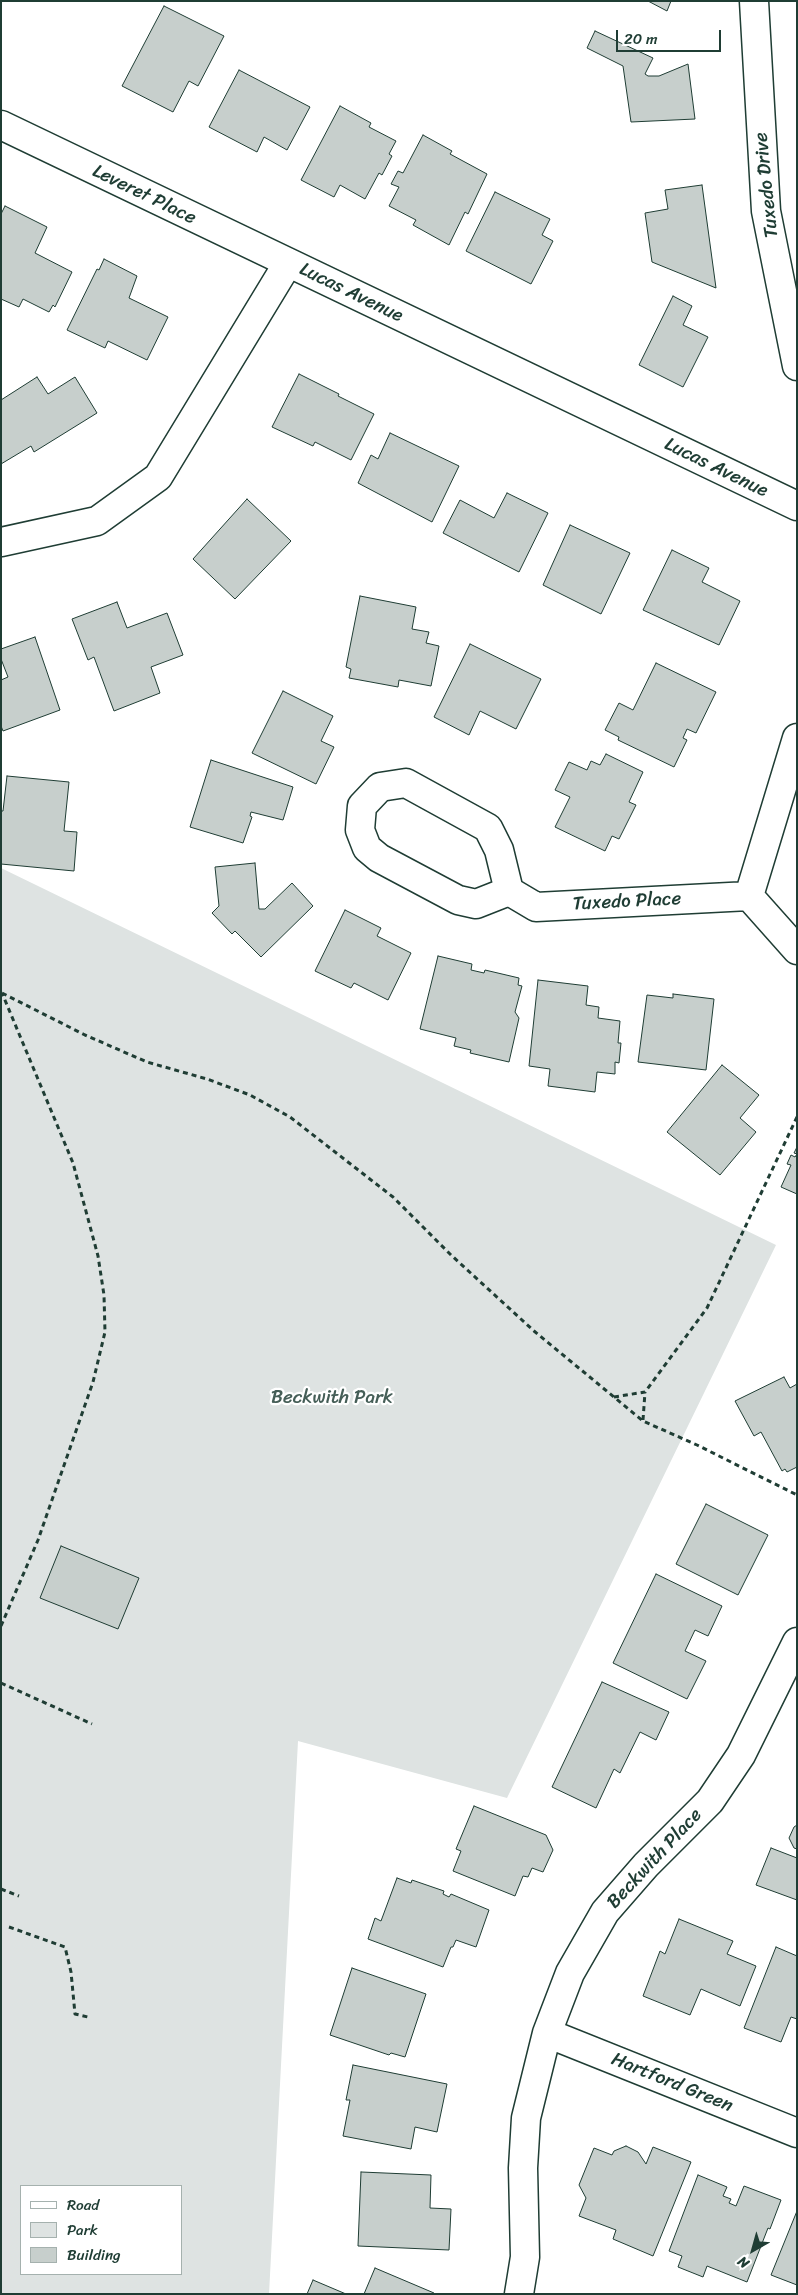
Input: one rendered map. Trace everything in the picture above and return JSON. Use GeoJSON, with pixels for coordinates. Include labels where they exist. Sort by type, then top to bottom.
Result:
{"type":"FeatureCollection","features":[{"type":"Feature","properties":{"kind":"street","name":"Tuxedo Drive"},"geometry":{"type":"LineString","coordinates":[[754,1],[766,211],[797,366]]}},
{"type":"Feature","properties":{"kind":"street","name":"Leveret Place"},"geometry":{"type":"LineString","coordinates":[[1,126],[288,263]]}},
{"type":"Feature","properties":{"kind":"street","name":"Lucas Avenue"},"geometry":{"type":"LineString","coordinates":[[1,542],[98,522],[158,477],[288,263],[797,506]]}},
{"type":"Feature","properties":{"kind":"street"},"geometry":{"type":"LineString","coordinates":[[797,738],[749,896],[797,950]]}},
{"type":"Feature","properties":{"kind":"street"},"geometry":{"type":"LineString","coordinates":[[406,783],[488,828],[499,850],[509,891],[476,904],[458,900],[379,858],[367,848],[360,830],[362,806],[380,787],[406,783]]}},
{"type":"Feature","properties":{"kind":"street","name":"Tuxedo Place"},"geometry":{"type":"LineString","coordinates":[[509,891],[536,907],[749,896]]}},
{"type":"Feature","properties":{"kind":"street","name":"Beckwith Place"},"geometry":{"type":"LineString","coordinates":[[519,2294],[525,2257],[523,2168],[526,2118],[547,2032],[570,1973],[605,1912],[646,1865],[710,1801],[741,1755],[797,1642]]}},
{"type":"Feature","properties":{"kind":"street","name":"Hartford Green"},"geometry":{"type":"LineString","coordinates":[[547,2032],[797,2133]]}},
{"type":"Feature","properties":{"kind":"path"},"geometry":{"type":"LineString","coordinates":[[2,993],[85,1035],[147,1062],[207,1078],[250,1095],[290,1117],[393,1197],[451,1255],[534,1331],[643,1421],[697,1444],[797,1495]]}},
{"type":"Feature","properties":{"kind":"path"},"geometry":{"type":"LineString","coordinates":[[1,1626],[38,1540],[93,1382],[105,1332],[104,1295],[98,1256],[73,1163],[2,993]]}},
{"type":"Feature","properties":{"kind":"path"},"geometry":{"type":"LineString","coordinates":[[643,1421],[645,1392],[707,1308],[797,1117]]}},
{"type":"Feature","properties":{"kind":"path"},"geometry":{"type":"LineString","coordinates":[[614,1397],[645,1392]]}},
{"type":"Feature","properties":{"kind":"path"},"geometry":{"type":"LineString","coordinates":[[1,1683],[92,1724]]}},
{"type":"Feature","properties":{"kind":"path"},"geometry":{"type":"LineString","coordinates":[[1,1889],[19,1896]]}},
{"type":"Feature","properties":{"kind":"path"},"geometry":{"type":"LineString","coordinates":[[8,1927],[65,1946],[71,1972],[75,2014],[88,2017]]}},
{"type":"Feature","properties":{"kind":"green space","name":"Beckwith Park"},"geometry":{"type":"Polygon","coordinates":[[[1,868],[776,1245],[507,1798],[298,1741],[269,2294],[1,2294],[1,868]]]}},
{"type":"Feature","properties":{"kind":"building"},"geometry":{"type":"Polygon","coordinates":[[[648,1],[671,1],[667,11],[648,1]]]}},
{"type":"Feature","properties":{"kind":"building"},"geometry":{"type":"Polygon","coordinates":[[[164,6],[224,36],[198,86],[189,81],[173,112],[122,86],[164,6]]]}},
{"type":"Feature","properties":{"kind":"building"},"geometry":{"type":"Polygon","coordinates":[[[595,31],[653,58],[645,74],[648,76],[659,76],[688,64],[695,119],[631,122],[623,66],[587,48],[595,31]]]}},
{"type":"Feature","properties":{"kind":"building"},"geometry":{"type":"Polygon","coordinates":[[[239,70],[310,107],[287,150],[264,137],[257,152],[209,127],[239,70]]]}},
{"type":"Feature","properties":{"kind":"building"},"geometry":{"type":"Polygon","coordinates":[[[340,106],[371,123],[369,127],[396,141],[389,154],[392,156],[382,175],[379,173],[365,199],[340,185],[334,197],[301,180],[340,106]]]}},
{"type":"Feature","properties":{"kind":"building"},"geometry":{"type":"Polygon","coordinates":[[[423,135],[452,151],[450,154],[487,174],[468,214],[465,212],[449,245],[413,225],[416,220],[389,206],[399,187],[391,184],[398,171],[403,173],[423,135]]]}},
{"type":"Feature","properties":{"kind":"building"},"geometry":{"type":"Polygon","coordinates":[[[702,185],[716,288],[652,262],[645,213],[668,209],[665,190],[702,185]]]}},
{"type":"Feature","properties":{"kind":"building"},"geometry":{"type":"Polygon","coordinates":[[[495,192],[550,219],[542,235],[553,241],[531,284],[466,251],[495,192]]]}},
{"type":"Feature","properties":{"kind":"building"},"geometry":{"type":"Polygon","coordinates":[[[5,206],[47,227],[35,253],[72,272],[55,307],[53,305],[49,312],[23,299],[19,307],[1,299],[1,214],[5,206]]]}},
{"type":"Feature","properties":{"kind":"building"},"geometry":{"type":"Polygon","coordinates":[[[104,259],[137,276],[129,298],[168,317],[147,360],[108,341],[105,348],[67,330],[97,269],[99,270],[104,259]]]}},
{"type":"Feature","properties":{"kind":"building"},"geometry":{"type":"Polygon","coordinates":[[[673,296],[692,306],[683,325],[708,337],[683,387],[639,365],[673,296]]]}},
{"type":"Feature","properties":{"kind":"building"},"geometry":{"type":"Polygon","coordinates":[[[299,374],[374,414],[351,460],[315,442],[313,446],[272,427],[299,374]]]}},
{"type":"Feature","properties":{"kind":"building"},"geometry":{"type":"Polygon","coordinates":[[[37,377],[48,394],[75,377],[97,413],[34,452],[31,446],[1,464],[1,400],[37,377]]]}},
{"type":"Feature","properties":{"kind":"building"},"geometry":{"type":"Polygon","coordinates":[[[390,433],[459,466],[432,522],[358,483],[371,455],[378,459],[390,433]]]}},
{"type":"Feature","properties":{"kind":"building"},"geometry":{"type":"Polygon","coordinates":[[[507,493],[548,513],[519,572],[443,533],[460,500],[494,518],[507,493]]]}},
{"type":"Feature","properties":{"kind":"building"},"geometry":{"type":"Polygon","coordinates":[[[247,499],[291,541],[235,599],[193,559],[247,499]]]}},
{"type":"Feature","properties":{"kind":"building"},"geometry":{"type":"Polygon","coordinates":[[[570,525],[630,553],[601,614],[543,585],[570,525]]]}},
{"type":"Feature","properties":{"kind":"building"},"geometry":{"type":"Polygon","coordinates":[[[672,550],[709,568],[702,582],[740,601],[719,645],[643,610],[672,550]]]}},
{"type":"Feature","properties":{"kind":"building"},"geometry":{"type":"Polygon","coordinates":[[[360,596],[416,607],[412,629],[429,632],[426,643],[439,646],[431,686],[399,680],[398,687],[349,678],[351,669],[346,667],[360,596]]]}},
{"type":"Feature","properties":{"kind":"building"},"geometry":{"type":"Polygon","coordinates":[[[117,602],[127,628],[167,613],[183,655],[151,667],[160,693],[114,711],[94,657],[88,660],[72,619],[117,602]]]}},
{"type":"Feature","properties":{"kind":"building"},"geometry":{"type":"Polygon","coordinates":[[[35,637],[60,710],[3,731],[1,726],[1,680],[8,677],[1,659],[1,649],[35,637]]]}},
{"type":"Feature","properties":{"kind":"building"},"geometry":{"type":"Polygon","coordinates":[[[470,644],[541,679],[516,729],[480,711],[469,735],[434,717],[470,644]]]}},
{"type":"Feature","properties":{"kind":"building"},"geometry":{"type":"Polygon","coordinates":[[[656,663],[716,692],[696,733],[687,729],[683,738],[687,740],[674,767],[618,740],[619,737],[605,730],[619,703],[633,710],[656,663]]]}},
{"type":"Feature","properties":{"kind":"building"},"geometry":{"type":"Polygon","coordinates":[[[283,691],[333,716],[321,741],[334,747],[316,784],[252,753],[283,691]]]}},
{"type":"Feature","properties":{"kind":"building"},"geometry":{"type":"Polygon","coordinates":[[[606,754],[643,772],[629,802],[636,805],[619,839],[612,836],[605,851],[555,827],[570,797],[555,790],[569,762],[587,770],[591,761],[600,765],[606,754]]]}},
{"type":"Feature","properties":{"kind":"building"},"geometry":{"type":"Polygon","coordinates":[[[211,760],[293,787],[283,820],[251,812],[250,816],[252,817],[243,843],[190,827],[211,760]]]}},
{"type":"Feature","properties":{"kind":"building"},"geometry":{"type":"Polygon","coordinates":[[[7,776],[69,782],[64,831],[77,832],[74,871],[1,864],[1,811],[3,811],[7,776]]]}},
{"type":"Feature","properties":{"kind":"building"},"geometry":{"type":"Polygon","coordinates":[[[255,863],[259,909],[265,909],[292,883],[313,906],[261,957],[235,931],[232,934],[212,913],[219,906],[215,867],[255,863]]]}},
{"type":"Feature","properties":{"kind":"building"},"geometry":{"type":"Polygon","coordinates":[[[345,910],[381,928],[377,936],[411,953],[388,1000],[354,983],[351,988],[315,971],[345,910]]]}},
{"type":"Feature","properties":{"kind":"building"},"geometry":{"type":"Polygon","coordinates":[[[438,956],[472,964],[471,970],[484,973],[485,970],[519,978],[518,985],[522,986],[515,1012],[519,1018],[509,1062],[470,1053],[471,1050],[454,1046],[456,1038],[420,1029],[438,956]]]}},
{"type":"Feature","properties":{"kind":"building"},"geometry":{"type":"Polygon","coordinates":[[[538,980],[588,986],[586,1005],[599,1007],[598,1018],[620,1021],[618,1043],[621,1043],[619,1063],[615,1062],[615,1074],[597,1072],[595,1092],[548,1086],[550,1069],[529,1066],[538,980]]]}},
{"type":"Feature","properties":{"kind":"building"},"geometry":{"type":"Polygon","coordinates":[[[673,994],[714,999],[706,1070],[638,1062],[647,995],[673,998],[673,994]]]}},
{"type":"Feature","properties":{"kind":"building"},"geometry":{"type":"Polygon","coordinates":[[[722,1065],[759,1095],[740,1118],[756,1132],[720,1175],[667,1132],[722,1065]]]}},
{"type":"Feature","properties":{"kind":"building"},"geometry":{"type":"Polygon","coordinates":[[[797,1154],[797,1194],[781,1187],[791,1165],[787,1164],[791,1155],[795,1157],[797,1154]]]}},
{"type":"Feature","properties":{"kind":"building"},"geometry":{"type":"Polygon","coordinates":[[[784,1377],[790,1388],[797,1384],[797,1467],[787,1472],[785,1469],[782,1471],[761,1432],[754,1436],[735,1401],[784,1377]]]}},
{"type":"Feature","properties":{"kind":"building"},"geometry":{"type":"Polygon","coordinates":[[[706,1504],[768,1535],[738,1595],[676,1564],[706,1504]]]}},
{"type":"Feature","properties":{"kind":"building"},"geometry":{"type":"Polygon","coordinates":[[[61,1546],[139,1578],[118,1629],[40,1598],[61,1546]]]}},
{"type":"Feature","properties":{"kind":"building"},"geometry":{"type":"Polygon","coordinates":[[[656,1574],[722,1606],[708,1636],[695,1630],[685,1651],[706,1661],[687,1699],[613,1663],[656,1574]]]}},
{"type":"Feature","properties":{"kind":"building"},"geometry":{"type":"Polygon","coordinates":[[[602,1682],[669,1712],[656,1740],[640,1732],[620,1773],[614,1769],[596,1808],[552,1787],[602,1682]]]}},
{"type":"Feature","properties":{"kind":"building"},"geometry":{"type":"Polygon","coordinates":[[[474,1806],[546,1835],[553,1850],[543,1872],[532,1868],[528,1877],[523,1876],[515,1896],[453,1871],[461,1851],[456,1849],[474,1806]]]}},
{"type":"Feature","properties":{"kind":"building"},"geometry":{"type":"Polygon","coordinates":[[[797,1825],[797,1849],[794,1848],[789,1838],[794,1827],[797,1825]]]}},
{"type":"Feature","properties":{"kind":"building"},"geometry":{"type":"Polygon","coordinates":[[[771,1848],[797,1858],[797,1900],[756,1885],[771,1848]]]}},
{"type":"Feature","properties":{"kind":"building"},"geometry":{"type":"Polygon","coordinates":[[[397,1878],[411,1883],[412,1880],[444,1891],[443,1894],[449,1897],[451,1894],[489,1910],[476,1947],[456,1940],[443,1967],[368,1939],[375,1918],[381,1921],[397,1878]]]}},
{"type":"Feature","properties":{"kind":"building"},"geometry":{"type":"Polygon","coordinates":[[[679,1919],[733,1941],[727,1954],[756,1966],[740,2006],[701,1989],[690,2015],[643,1996],[660,1951],[665,1954],[679,1919]]]}},
{"type":"Feature","properties":{"kind":"building"},"geometry":{"type":"Polygon","coordinates":[[[776,1947],[797,1956],[797,2019],[791,2017],[781,2042],[744,2028],[776,1947]]]}},
{"type":"Feature","properties":{"kind":"building"},"geometry":{"type":"Polygon","coordinates":[[[352,1968],[426,1994],[405,2057],[391,2053],[389,2055],[330,2035],[352,1968]]]}},
{"type":"Feature","properties":{"kind":"building"},"geometry":{"type":"Polygon","coordinates":[[[353,2065],[447,2084],[437,2132],[415,2127],[411,2149],[343,2136],[350,2100],[346,2100],[353,2065]]]}},
{"type":"Feature","properties":{"kind":"building"},"geometry":{"type":"Polygon","coordinates":[[[626,2146],[638,2152],[646,2164],[653,2147],[691,2162],[653,2256],[613,2239],[616,2230],[579,2216],[586,2198],[579,2185],[594,2148],[612,2155],[614,2151],[626,2146]]]}},
{"type":"Feature","properties":{"kind":"building"},"geometry":{"type":"Polygon","coordinates":[[[361,2172],[431,2175],[430,2208],[451,2209],[449,2250],[358,2246],[361,2172]]]}},
{"type":"Feature","properties":{"kind":"building"},"geometry":{"type":"Polygon","coordinates":[[[698,2175],[727,2187],[723,2196],[731,2199],[729,2203],[736,2206],[744,2186],[781,2200],[747,2282],[707,2266],[703,2277],[678,2267],[682,2256],[669,2251],[698,2175]]]}},
{"type":"Feature","properties":{"kind":"building"},"geometry":{"type":"Polygon","coordinates":[[[797,2211],[797,2285],[771,2275],[797,2211]]]}},
{"type":"Feature","properties":{"kind":"building"},"geometry":{"type":"Polygon","coordinates":[[[375,2268],[434,2293],[434,2294],[364,2294],[375,2268]]]}},
{"type":"Feature","properties":{"kind":"building"},"geometry":{"type":"Polygon","coordinates":[[[313,2280],[346,2294],[307,2294],[313,2280]]]}}]}
